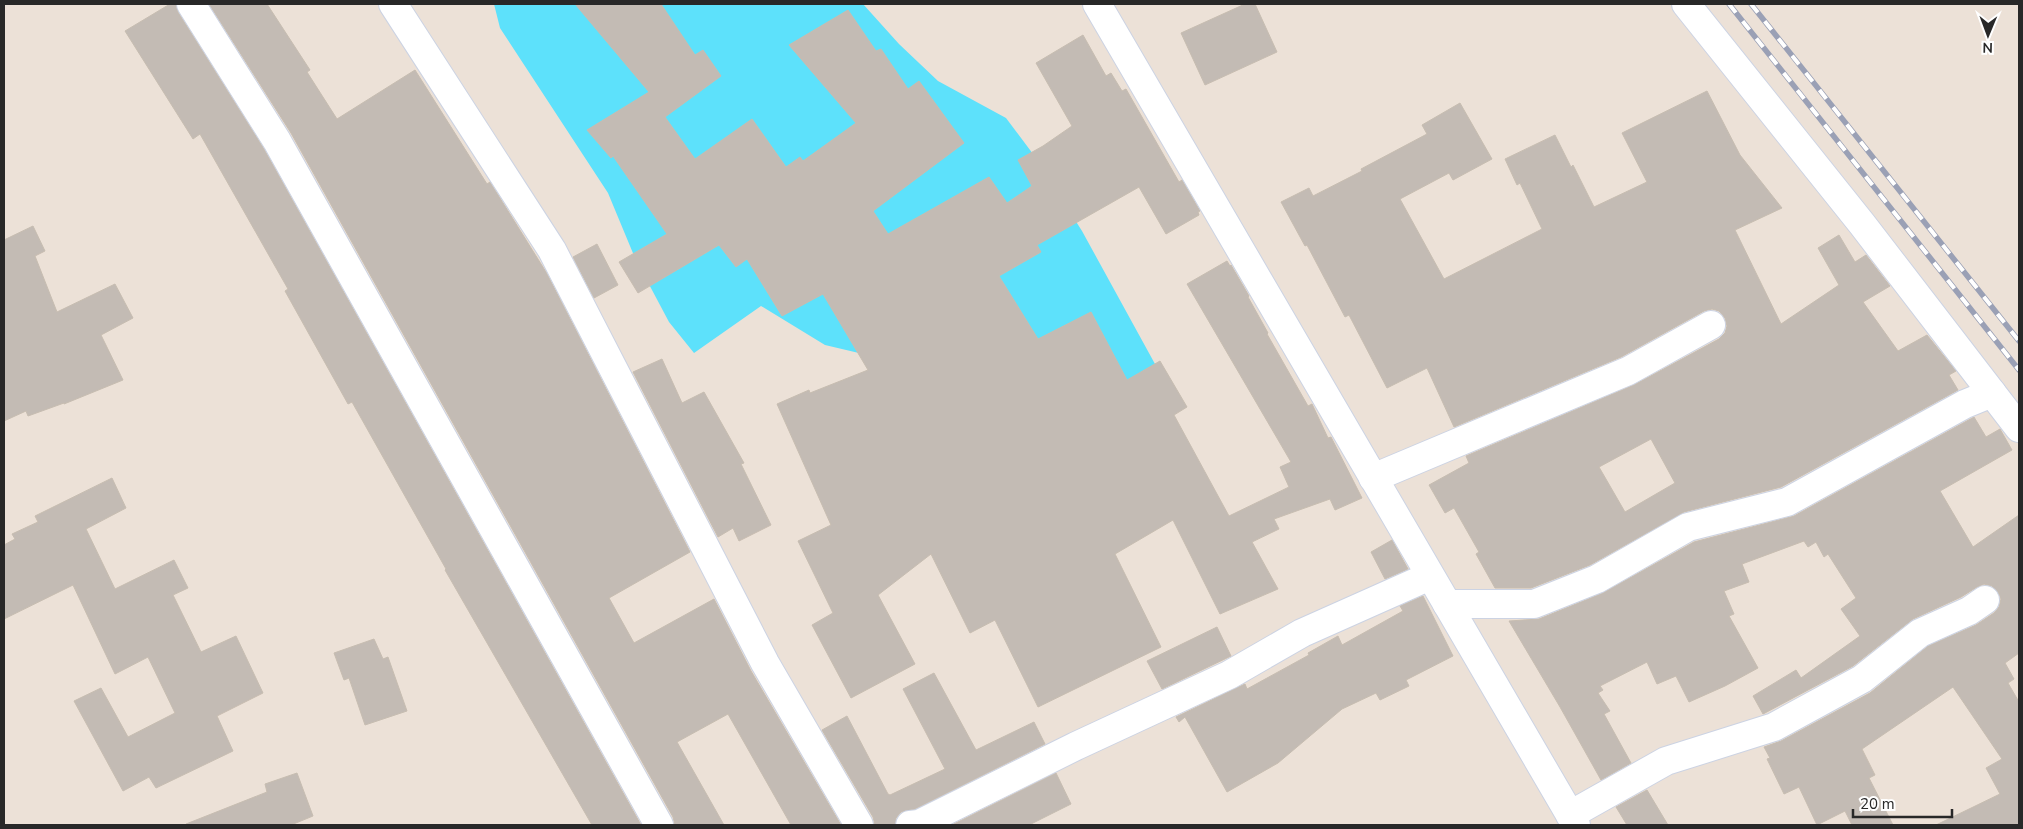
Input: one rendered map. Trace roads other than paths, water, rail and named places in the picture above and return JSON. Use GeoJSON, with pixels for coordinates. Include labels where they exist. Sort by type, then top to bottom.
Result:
{"type":"FeatureCollection","features":[{"type":"Feature","properties":{"kind":"street"},"geometry":{"type":"LineString","coordinates":[[191,4],[277,141],[659,825]]}},
{"type":"Feature","properties":{"kind":"street"},"geometry":{"type":"LineString","coordinates":[[393,4],[552,250],[764,663],[859,825]]}},
{"type":"Feature","properties":{"kind":"street"},"geometry":{"type":"LineString","coordinates":[[1097,4],[1573,820],[1666,761],[1774,726],[1862,680],[1920,634],[1969,611],[1985,600]]}},
{"type":"Feature","properties":{"kind":"street"},"geometry":{"type":"LineString","coordinates":[[1686,4],[1862,224],[2019,428]]}},
{"type":"Feature","properties":{"kind":"street"},"geometry":{"type":"LineString","coordinates":[[1373,478],[1628,371],[1711,325]]}},
{"type":"Feature","properties":{"kind":"street"},"geometry":{"type":"LineString","coordinates":[[1447,604],[1534,604],[1597,579],[1688,527],[1787,502],[1965,404],[1992,393]]}},
{"type":"Feature","properties":{"kind":"street"},"geometry":{"type":"LineString","coordinates":[[910,825],[919,824],[1076,746],[1229,675],[1302,633],[1430,576]]}},
{"type":"Feature","properties":{"kind":"water"},"geometry":{"type":"Polygon","coordinates":[[[494,4],[863,4],[899,44],[938,81],[1006,118],[1033,154],[1082,231],[1155,364],[1159,393],[880,358],[825,345],[761,306],[694,353],[669,322],[635,258],[608,193],[500,28],[494,4]]]}},
{"type":"Feature","properties":{"kind":"railway"},"geometry":{"type":"LineString","coordinates":[[1729,4],[2019,370]]}},
{"type":"Feature","properties":{"kind":"railway"},"geometry":{"type":"LineString","coordinates":[[1751,4],[2019,341]]}}]}
